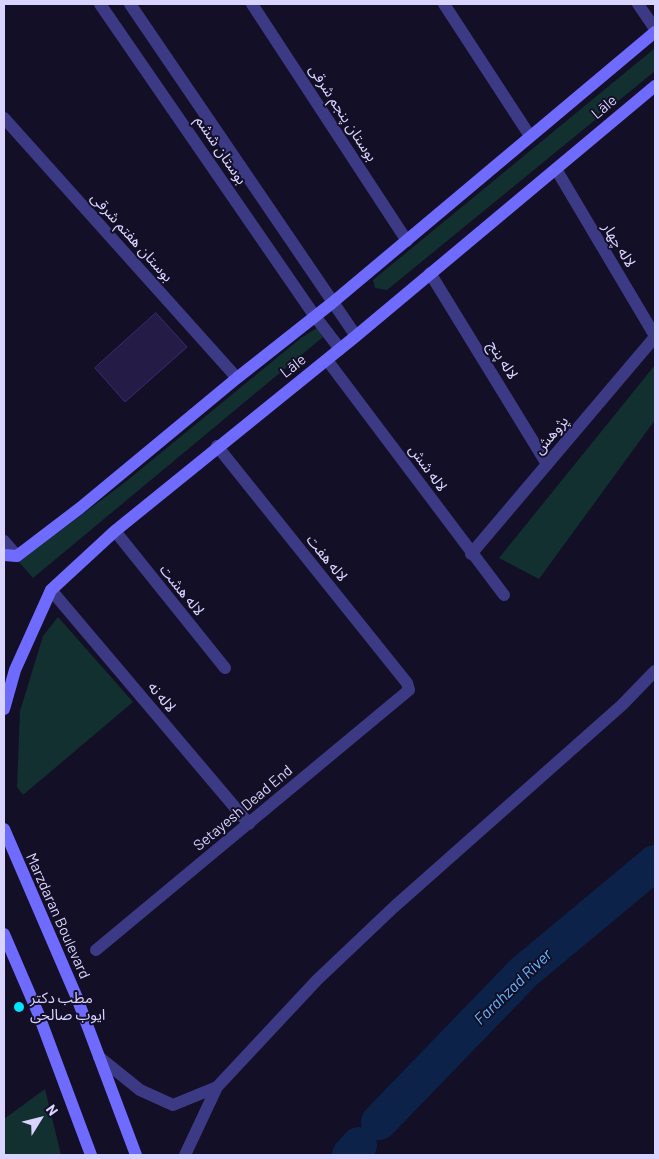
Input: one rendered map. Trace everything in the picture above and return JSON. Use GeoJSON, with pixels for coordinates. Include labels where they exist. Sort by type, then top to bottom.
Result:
{"type":"FeatureCollection","features":[{"type":"Feature","properties":{"kind":"main road","name":"Lāle"},"geometry":{"type":"LineString","coordinates":[[10,556],[80,508],[314,315],[332,303],[655,31]]}},
{"type":"Feature","properties":{"kind":"main road","name":"Lāle"},"geometry":{"type":"LineString","coordinates":[[4,709],[15,670],[51,590],[115,531],[217,446],[340,350],[655,86]]}},
{"type":"Feature","properties":{"kind":"main road","name":"Marzdaran Boulevard"},"geometry":{"type":"LineString","coordinates":[[4,829],[77,998],[136,1155]]}},
{"type":"Feature","properties":{"kind":"main road"},"geometry":{"type":"LineString","coordinates":[[4,934],[38,1013],[91,1155]]}},
{"type":"Feature","properties":{"kind":"street","name":"بوستان ششم"},"geometry":{"type":"LineString","coordinates":[[100,4],[340,350]]}},
{"type":"Feature","properties":{"kind":"street","name":"بوستان ششم"},"geometry":{"type":"LineString","coordinates":[[130,4],[356,336]]}},
{"type":"Feature","properties":{"kind":"street","name":"بوستان پنجم شرقی"},"geometry":{"type":"LineString","coordinates":[[252,4],[407,241]]}},
{"type":"Feature","properties":{"kind":"street"},"geometry":{"type":"LineString","coordinates":[[444,4],[530,136]]}},
{"type":"Feature","properties":{"kind":"street"},"geometry":{"type":"LineString","coordinates":[[638,4],[655,31]]}},
{"type":"Feature","properties":{"kind":"street","name":"بوستان هفتم شرقی"},"geometry":{"type":"LineString","coordinates":[[4,118],[237,378]]}},
{"type":"Feature","properties":{"kind":"street","name":"لاله چهار"},"geometry":{"type":"LineString","coordinates":[[556,170],[655,337]]}},
{"type":"Feature","properties":{"kind":"street","name":"لاله پنج"},"geometry":{"type":"LineString","coordinates":[[430,273],[548,464]]}},
{"type":"Feature","properties":{"kind":"street","name":"پژوهش"},"geometry":{"type":"LineString","coordinates":[[471,554],[655,337]]}},
{"type":"Feature","properties":{"kind":"street","name":"لاله شش"},"geometry":{"type":"LineString","coordinates":[[327,360],[471,554],[504,595]]}},
{"type":"Feature","properties":{"kind":"street","name":"لاله هفت"},"geometry":{"type":"LineString","coordinates":[[217,446],[407,683],[409,690]]}},
{"type":"Feature","properties":{"kind":"street","name":"لاله هشت"},"geometry":{"type":"LineString","coordinates":[[115,531],[225,668]]}},
{"type":"Feature","properties":{"kind":"street"},"geometry":{"type":"LineString","coordinates":[[4,541],[10,556]]}},
{"type":"Feature","properties":{"kind":"street","name":"لاله نه"},"geometry":{"type":"LineString","coordinates":[[51,590],[249,824]]}},
{"type":"Feature","properties":{"kind":"street"},"geometry":{"type":"LineString","coordinates":[[185,1155],[217,1087],[331,967],[401,901],[622,705],[655,671]]}},
{"type":"Feature","properties":{"kind":"street","name":"Setayesh Dead End"},"geometry":{"type":"LineString","coordinates":[[96,950],[409,690]]}},
{"type":"Feature","properties":{"kind":"street"},"geometry":{"type":"LineString","coordinates":[[99,1057],[140,1090],[174,1105],[217,1087]]}},
{"type":"Feature","properties":{"kind":"green space"},"geometry":{"type":"Polygon","coordinates":[[[655,48],[655,71],[387,290],[375,288],[373,280],[655,48]]]}},
{"type":"Feature","properties":{"kind":"green space"},"geometry":{"type":"Polygon","coordinates":[[[317,328],[323,337],[33,578],[19,562],[124,483],[301,338],[317,328]]]}},
{"type":"Feature","properties":{"kind":"green space"},"geometry":{"type":"Polygon","coordinates":[[[655,365],[655,420],[539,579],[499,558],[655,365]]]}},
{"type":"Feature","properties":{"kind":"green space"},"geometry":{"type":"Polygon","coordinates":[[[58,617],[133,702],[23,795],[17,787],[20,711],[43,636],[58,617]]]}},
{"type":"Feature","properties":{"kind":"green space"},"geometry":{"type":"Polygon","coordinates":[[[45,1089],[61,1155],[4,1155],[4,1119],[45,1089]]]}},
{"type":"Feature","properties":{"kind":"building"},"geometry":{"type":"Polygon","coordinates":[[[156,313],[187,347],[125,402],[95,368],[156,313]]]}},
{"type":"Feature","properties":{"kind":"waterway","name":"Farahzad River"},"geometry":{"type":"LineString","coordinates":[[379,1122],[524,972],[655,863]]}},
{"type":"Feature","properties":{"kind":"waterway","name":"Farahzad River"},"geometry":{"type":"LineString","coordinates":[[350,1155],[359,1145]]}},
{"type":"Feature","properties":{"kind":"place","name":"مطب دکتر ایوب صالحی"},"geometry":{"type":"Point","coordinates":[19,1007]}}]}
